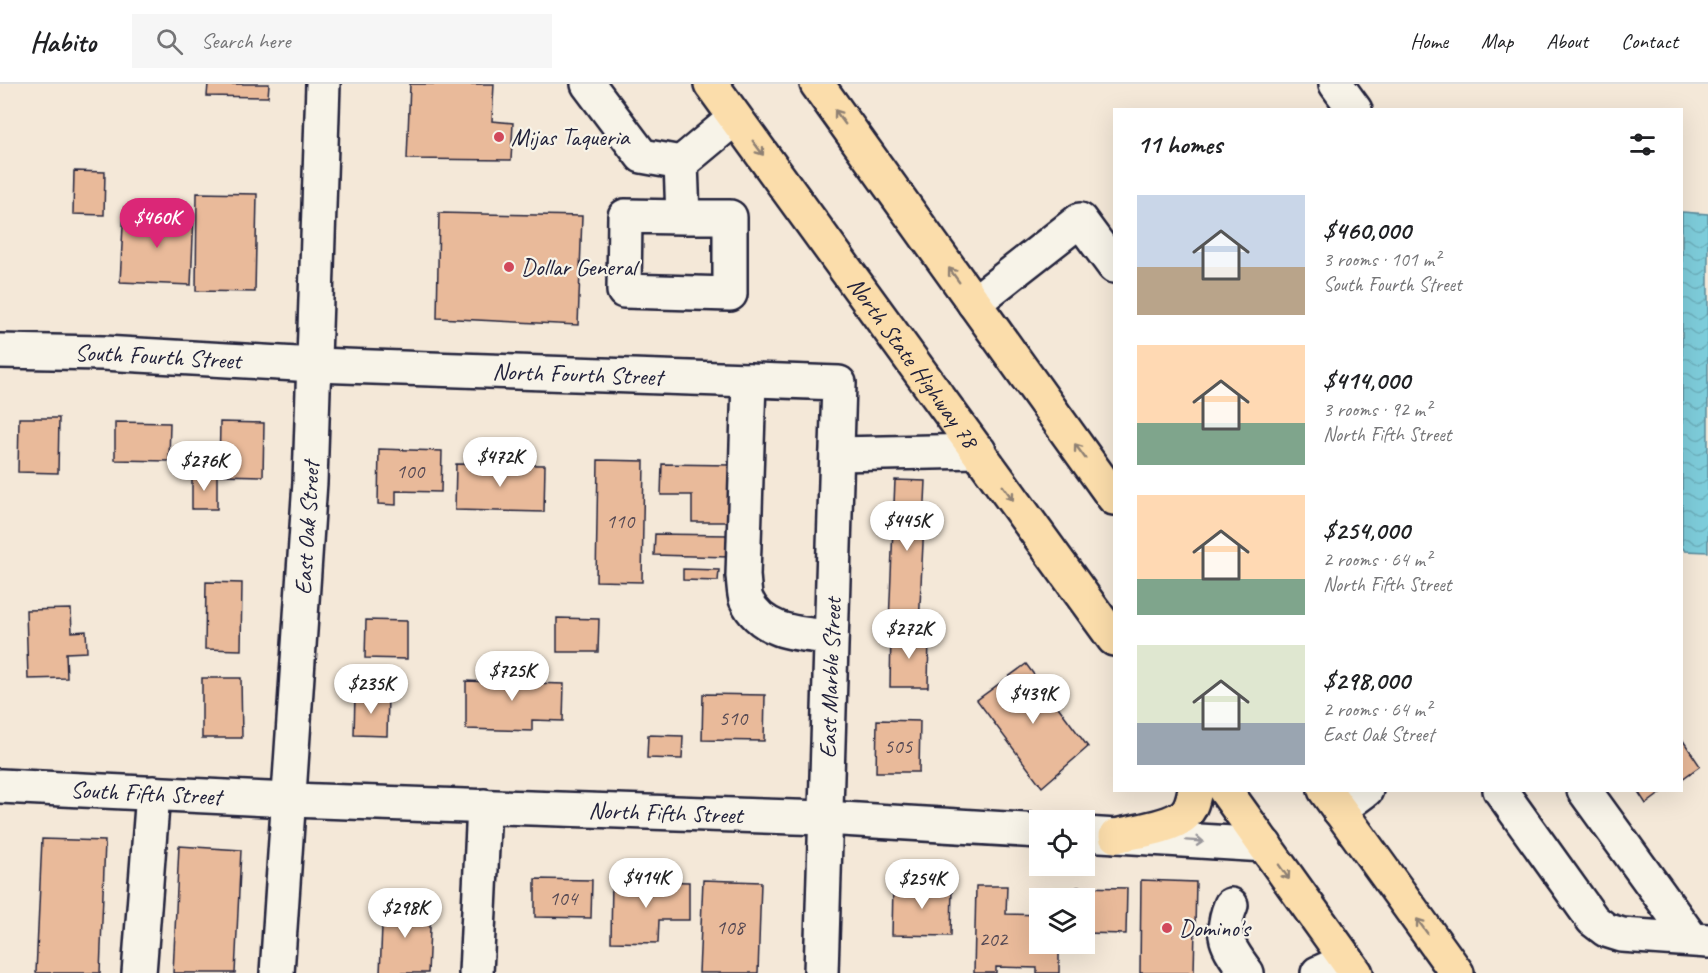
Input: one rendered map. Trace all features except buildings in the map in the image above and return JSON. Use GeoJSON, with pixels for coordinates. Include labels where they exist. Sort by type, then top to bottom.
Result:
{"type":"FeatureCollection","features":[{"type":"Feature","properties":{"kind":"main road","name":"North State Highway 78"},"geometry":{"type":"LineString","coordinates":[[711,84],[1113,638]]}},
{"type":"Feature","properties":{"kind":"main road"},"geometry":{"type":"LineString","coordinates":[[817,84],[1113,497]]}},
{"type":"Feature","properties":{"kind":"main road"},"geometry":{"type":"LineString","coordinates":[[1100,835],[1155,827],[1183,816],[1190,808],[1195,792]]}},
{"type":"Feature","properties":{"kind":"main road"},"geometry":{"type":"LineString","coordinates":[[1226,792],[1351,966]]}},
{"type":"Feature","properties":{"kind":"main road"},"geometry":{"type":"LineString","coordinates":[[1332,800],[1456,973]]}},
{"type":"Feature","properties":{"kind":"street","name":"East Oak Street"},"geometry":{"type":"LineString","coordinates":[[277,973],[310,482],[323,84]]}},
{"type":"Feature","properties":{"kind":"street"},"geometry":{"type":"LineString","coordinates":[[588,84],[642,156],[681,164]]}},
{"type":"Feature","properties":{"kind":"street"},"geometry":{"type":"LineString","coordinates":[[1336,84],[1354,108]]}},
{"type":"Feature","properties":{"kind":"street"},"geometry":{"type":"LineString","coordinates":[[681,164],[735,118]]}},
{"type":"Feature","properties":{"kind":"street"},"geometry":{"type":"LineString","coordinates":[[681,164],[683,217]]}},
{"type":"Feature","properties":{"kind":"street"},"geometry":{"type":"LineString","coordinates":[[974,303],[1080,220],[1113,265]]}},
{"type":"Feature","properties":{"kind":"street","name":"South Fourth Street"},"geometry":{"type":"LineString","coordinates":[[0,351],[103,353],[315,365]]}},
{"type":"Feature","properties":{"kind":"street","name":"North Fourth Street"},"geometry":{"type":"LineString","coordinates":[[315,365],[839,383]]}},
{"type":"Feature","properties":{"kind":"street"},"geometry":{"type":"LineString","coordinates":[[749,380],[743,576],[746,599],[758,616],[774,628],[797,634],[831,637]]}},
{"type":"Feature","properties":{"kind":"street","name":"East Marble Street"},"geometry":{"type":"LineString","coordinates":[[821,973],[839,383]]}},
{"type":"Feature","properties":{"kind":"street"},"geometry":{"type":"LineString","coordinates":[[837,454],[978,452]]}},
{"type":"Feature","properties":{"kind":"street","name":"South Fifth Street"},"geometry":{"type":"LineString","coordinates":[[0,786],[290,800]]}},
{"type":"Feature","properties":{"kind":"street"},"geometry":{"type":"LineString","coordinates":[[1332,800],[1359,792]]}},
{"type":"Feature","properties":{"kind":"street"},"geometry":{"type":"LineString","coordinates":[[1501,792],[1593,920],[1605,930],[1622,935],[1700,939]]}},
{"type":"Feature","properties":{"kind":"street"},"geometry":{"type":"LineString","coordinates":[[1586,792],[1700,939]]}},
{"type":"Feature","properties":{"kind":"street"},"geometry":{"type":"LineString","coordinates":[[139,973],[153,793]]}},
{"type":"Feature","properties":{"kind":"street","name":"North Fifth Street"},"geometry":{"type":"LineString","coordinates":[[290,800],[825,818],[1029,830]]}},
{"type":"Feature","properties":{"kind":"street"},"geometry":{"type":"LineString","coordinates":[[476,973],[484,806]]}},
{"type":"Feature","properties":{"kind":"street"},"geometry":{"type":"LineString","coordinates":[[1100,835],[1265,845]]}},
{"type":"Feature","properties":{"kind":"street"},"geometry":{"type":"LineString","coordinates":[[1231,905],[1224,922],[1228,946],[1247,973]]}},
{"type":"Feature","properties":{"kind":"street"},"geometry":{"type":"LineString","coordinates":[[1318,973],[1351,966]]}},
{"type":"Feature","properties":{"kind":"water"},"geometry":{"type":"Polygon","coordinates":[[[1683,212],[1708,214],[1708,552],[1685,551],[1683,548],[1683,212]]]}},
{"type":"Feature","properties":{"kind":"place","name":"Mijas Taqueria"},"geometry":{"type":"Point","coordinates":[499,137]}},
{"type":"Feature","properties":{"kind":"place","name":"Dollar General"},"geometry":{"type":"Point","coordinates":[509,267]}},
{"type":"Feature","properties":{"kind":"place","name":"Domino's"},"geometry":{"type":"Point","coordinates":[1167,928]}}]}
